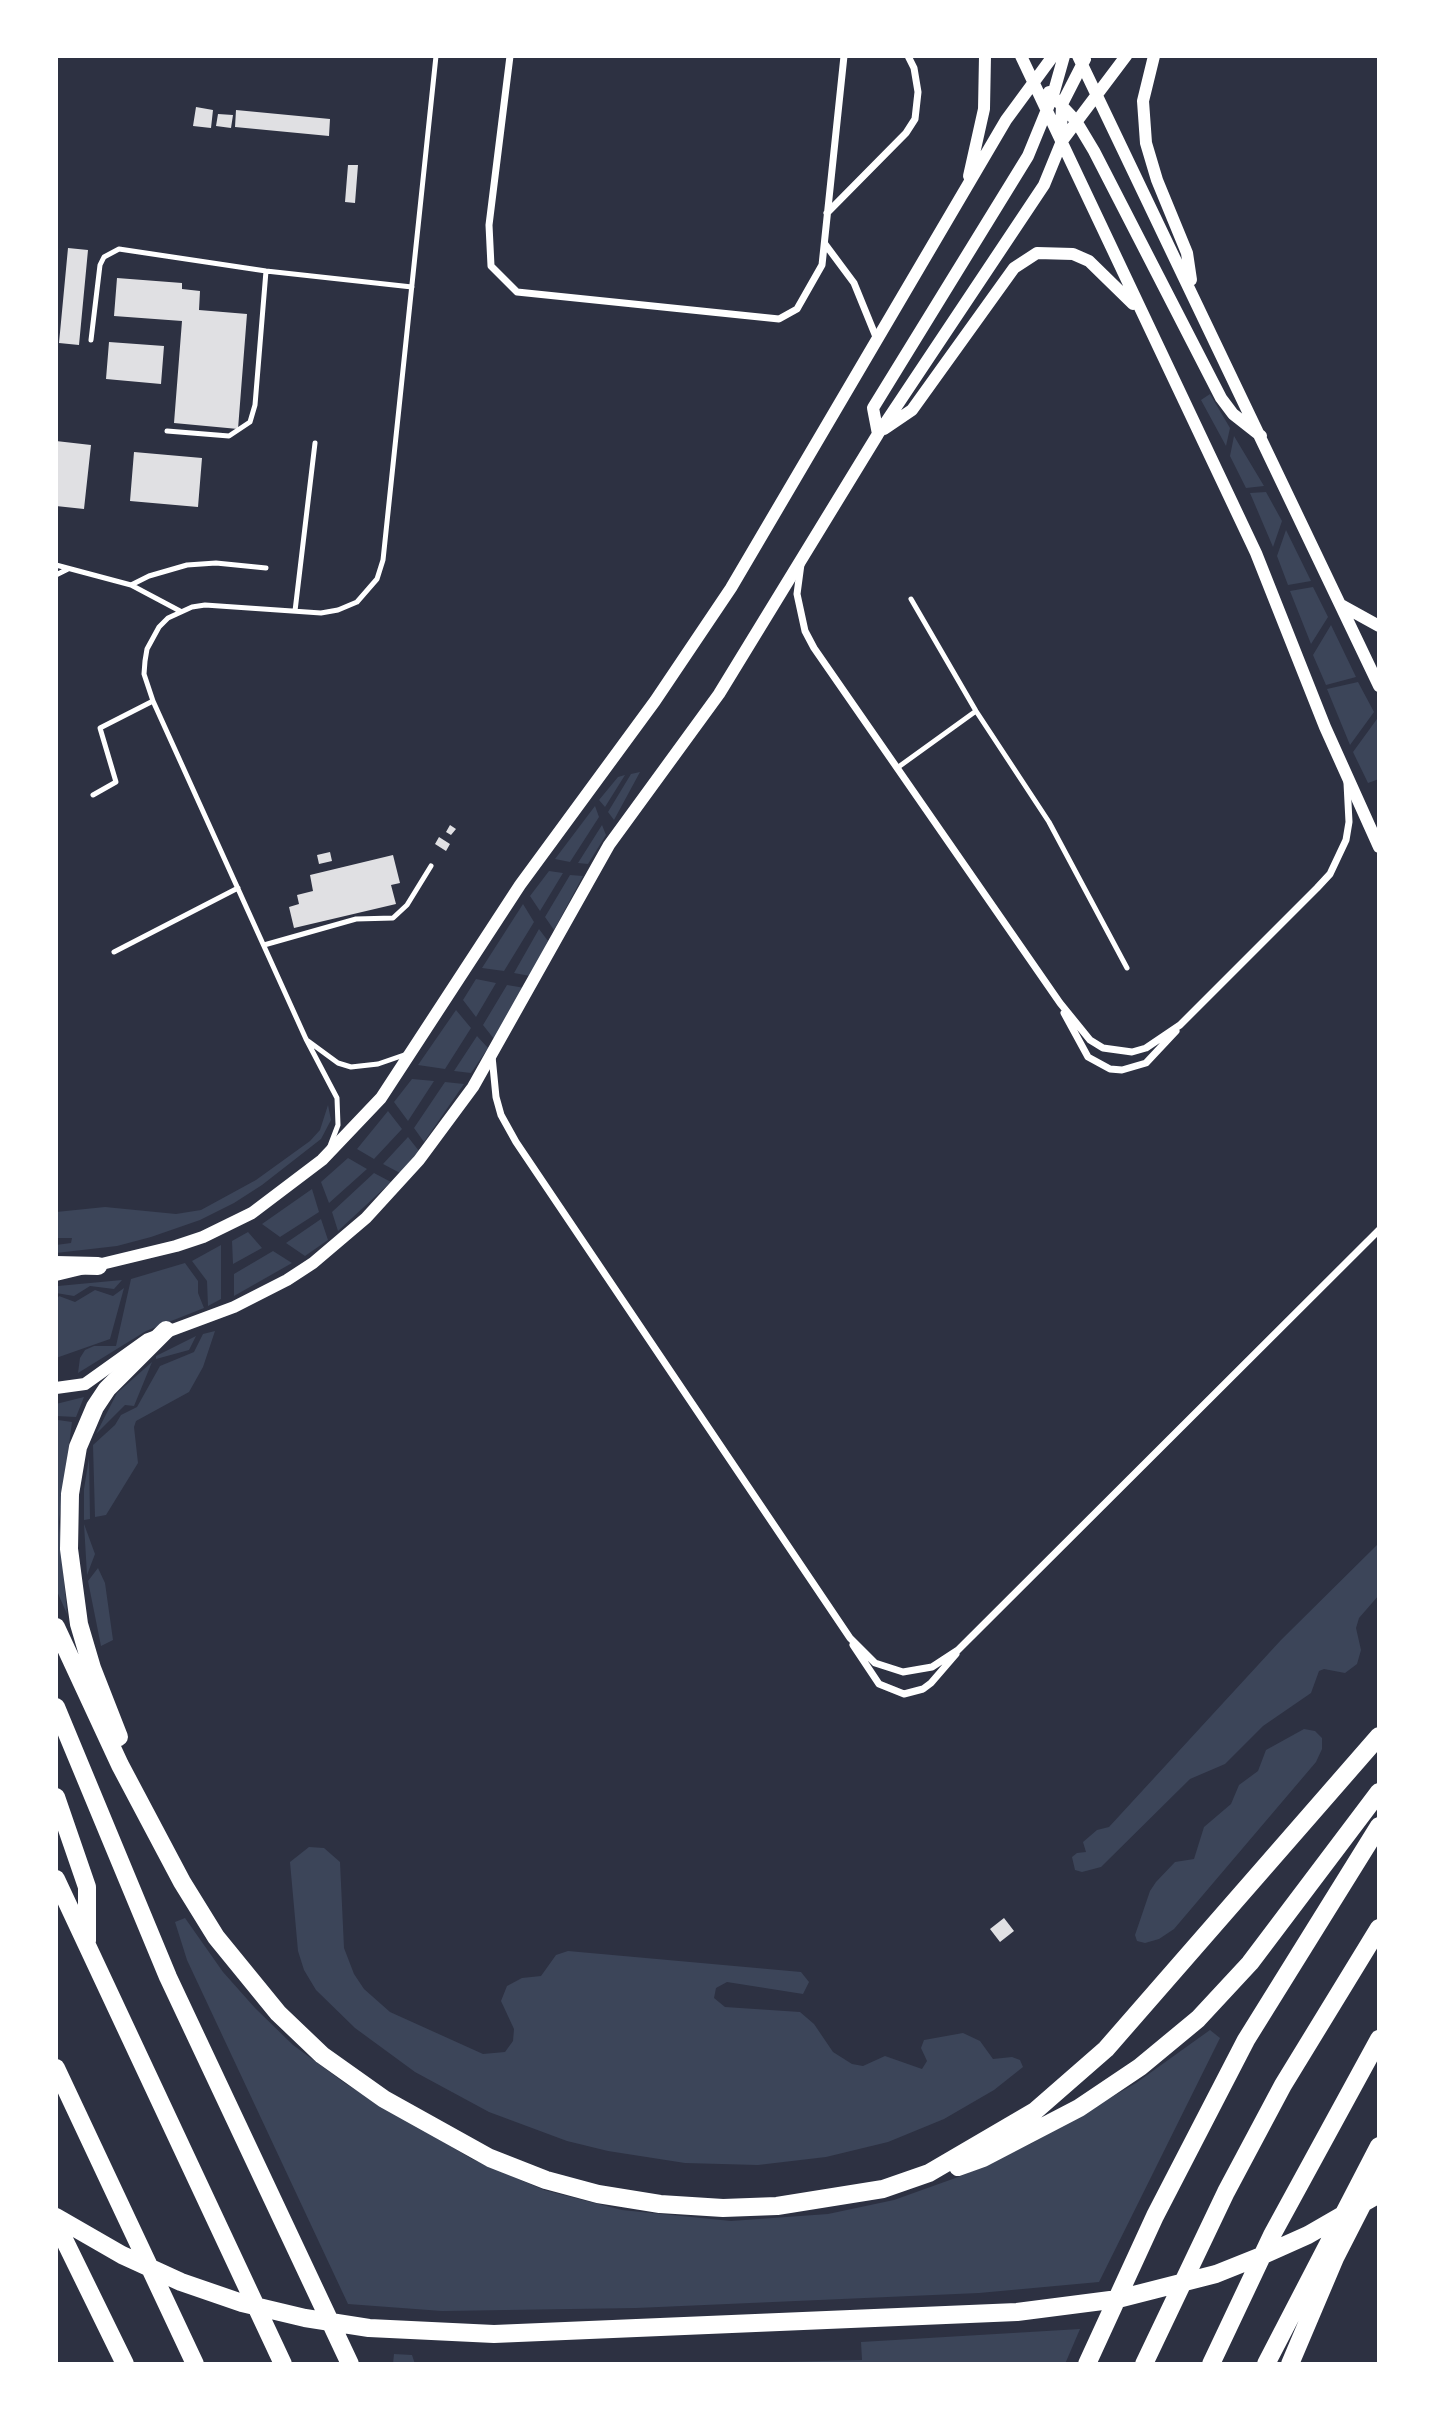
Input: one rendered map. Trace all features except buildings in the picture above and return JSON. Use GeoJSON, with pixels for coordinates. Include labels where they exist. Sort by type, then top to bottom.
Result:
{"type":"FeatureCollection","features":[{"type":"Feature","properties":{"kind":"highway"},"geometry":{"type":"LineString","coordinates":[[56,1265],[98,1266]]}},
{"type":"Feature","properties":{"kind":"highway"},"geometry":{"type":"LineString","coordinates":[[158,1835],[85,1647],[75,1602],[69,1522],[73,1468],[95,1407],[107,1389],[166,1331]]}},
{"type":"Feature","properties":{"kind":"highway"},"geometry":{"type":"LineString","coordinates":[[56,1627],[120,1765],[216,1937],[249,1982],[278,2013],[322,2054],[384,2099],[490,2158],[546,2180],[598,2194],[660,2204],[723,2208],[777,2206],[848,2197],[983,2158],[1049,2124],[1108,2088],[1170,2044],[1225,1992],[1250,1963],[1379,1792]]}},
{"type":"Feature","properties":{"kind":"highway"},"geometry":{"type":"LineString","coordinates":[[56,1707],[168,1977],[350,2364]]}},
{"type":"Feature","properties":{"kind":"highway"},"geometry":{"type":"LineString","coordinates":[[929,2173],[1035,2111],[1106,2049],[1379,1737]]}},
{"type":"Feature","properties":{"kind":"highway"},"geometry":{"type":"LineString","coordinates":[[56,1797],[86,1887],[87,1944]]}},
{"type":"Feature","properties":{"kind":"highway"},"geometry":{"type":"LineString","coordinates":[[1087,2364],[1155,2216],[1246,2040],[1379,1826]]}},
{"type":"Feature","properties":{"kind":"highway"},"geometry":{"type":"LineString","coordinates":[[56,1879],[283,2364]]}},
{"type":"Feature","properties":{"kind":"highway"},"geometry":{"type":"LineString","coordinates":[[1144,2364],[1214,2215],[1283,2085],[1379,1928]]}},
{"type":"Feature","properties":{"kind":"highway"},"geometry":{"type":"LineString","coordinates":[[1211,2364],[1272,2235],[1379,2039]]}},
{"type":"Feature","properties":{"kind":"highway"},"geometry":{"type":"LineString","coordinates":[[56,2068],[195,2364]]}},
{"type":"Feature","properties":{"kind":"highway"},"geometry":{"type":"LineString","coordinates":[[1266,2364],[1379,2146]]}},
{"type":"Feature","properties":{"kind":"highway"},"geometry":{"type":"LineString","coordinates":[[1290,2364],[1335,2258],[1379,2172]]}},
{"type":"Feature","properties":{"kind":"highway"},"geometry":{"type":"LineString","coordinates":[[56,2217],[122,2255],[181,2281],[242,2303],[305,2318],[369,2328],[494,2334],[857,2320],[1067,2307],[1167,2288],[1261,2256],[1308,2235],[1379,2194]]}},
{"type":"Feature","properties":{"kind":"highway"},"geometry":{"type":"LineString","coordinates":[[56,2223],[125,2364]]}},
{"type":"Feature","properties":{"kind":"highway"},"geometry":{"type":"LineString","coordinates":[[102,2320],[119,2364]]}},
{"type":"Feature","properties":{"kind":"street"},"geometry":{"type":"LineString","coordinates":[[510,56],[489,225],[491,266],[517,292],[779,320],[797,309],[822,265],[844,56]]}},
{"type":"Feature","properties":{"kind":"street"},"geometry":{"type":"LineString","coordinates":[[827,213],[906,133],[915,120],[918,92],[914,68],[908,56]]}},
{"type":"Feature","properties":{"kind":"street"},"geometry":{"type":"LineString","coordinates":[[966,186],[984,109],[985,56]]}},
{"type":"Feature","properties":{"kind":"street"},"geometry":{"type":"LineString","coordinates":[[1021,56],[1256,553],[1347,779],[1379,847]]}},
{"type":"Feature","properties":{"kind":"street"},"geometry":{"type":"LineString","coordinates":[[56,1388],[72,1387],[96,1378],[131,1350],[166,1331],[262,1295],[340,1241],[390,1194],[419,1160],[472,1087],[492,1054],[609,845],[719,694],[878,433],[1044,185],[1062,141],[1126,56]]}},
{"type":"Feature","properties":{"kind":"street"},"geometry":{"type":"LineString","coordinates":[[1154,56],[1143,101],[1146,143],[1157,180],[1186,253],[1192,290]]}},
{"type":"Feature","properties":{"kind":"street"},"geometry":{"type":"LineString","coordinates":[[56,1275],[176,1246],[228,1226],[275,1198],[322,1160],[369,1113],[414,1052],[520,885],[655,701],[731,587],[1006,120],[1034,81],[1058,58]]}},
{"type":"Feature","properties":{"kind":"street"},"geometry":{"type":"LineString","coordinates":[[1058,58],[1073,78],[1096,94]]}},
{"type":"Feature","properties":{"kind":"street"},"geometry":{"type":"LineString","coordinates":[[1058,58],[1057,99],[1062,141]]}},
{"type":"Feature","properties":{"kind":"street"},"geometry":{"type":"LineString","coordinates":[[1082,58],[1096,94],[1379,686]]}},
{"type":"Feature","properties":{"kind":"street"},"geometry":{"type":"LineString","coordinates":[[878,433],[873,408],[1028,156],[1047,109],[1073,78],[1082,58]]}},
{"type":"Feature","properties":{"kind":"street"},"geometry":{"type":"LineString","coordinates":[[1034,81],[1057,99],[1076,121],[1221,398],[1233,414],[1262,437]]}},
{"type":"Feature","properties":{"kind":"street"},"geometry":{"type":"LineString","coordinates":[[824,243],[854,283],[877,337]]}},
{"type":"Feature","properties":{"kind":"street"},"geometry":{"type":"LineString","coordinates":[[878,433],[912,410],[1014,268],[1037,253],[1073,254],[1089,261],[1104,272],[1143,314]]}},
{"type":"Feature","properties":{"kind":"street"},"geometry":{"type":"LineString","coordinates":[[801,561],[797,594],[805,631],[1060,1003],[1090,1040],[1117,1052],[1146,1048],[1180,1025]]}},
{"type":"Feature","properties":{"kind":"street"},"geometry":{"type":"LineString","coordinates":[[1341,605],[1379,626]]}},
{"type":"Feature","properties":{"kind":"street"},"geometry":{"type":"LineString","coordinates":[[1060,1003],[1080,1047],[1098,1064],[1110,1069],[1135,1068],[1146,1063],[1180,1025],[1330,874],[1346,840],[1349,822],[1347,779]]}},
{"type":"Feature","properties":{"kind":"street"},"geometry":{"type":"LineString","coordinates":[[492,1054],[496,1097],[512,1136],[850,1638],[865,1666],[879,1684],[904,1694],[931,1683],[958,1650],[1379,1230]]}},
{"type":"Feature","properties":{"kind":"street"},"geometry":{"type":"LineString","coordinates":[[850,1638],[875,1662],[903,1672],[932,1667],[958,1650]]}},
{"type":"Feature","properties":{"kind":"lane"},"geometry":{"type":"LineString","coordinates":[[322,1160],[334,1138],[339,1111],[337,1098],[306,1040],[153,701],[144,674],[147,649],[159,627],[180,611],[205,605],[321,612],[348,607],[365,596],[381,570],[436,56]]}},
{"type":"Feature","properties":{"kind":"lane"},"geometry":{"type":"LineString","coordinates":[[91,341],[98,273],[104,257],[111,252],[128,250],[266,271],[412,287]]}},
{"type":"Feature","properties":{"kind":"lane"},"geometry":{"type":"LineString","coordinates":[[167,431],[229,436],[250,422],[255,405],[266,271]]}},
{"type":"Feature","properties":{"kind":"lane"},"geometry":{"type":"LineString","coordinates":[[295,611],[315,443]]}},
{"type":"Feature","properties":{"kind":"lane"},"geometry":{"type":"LineString","coordinates":[[131,585],[149,576],[187,565],[216,563],[266,568]]}},
{"type":"Feature","properties":{"kind":"lane"},"geometry":{"type":"LineString","coordinates":[[56,565],[131,585],[180,611]]}},
{"type":"Feature","properties":{"kind":"lane"},"geometry":{"type":"LineString","coordinates":[[56,575],[68,569]]}},
{"type":"Feature","properties":{"kind":"lane"},"geometry":{"type":"LineString","coordinates":[[911,599],[976,712],[1038,804],[1127,968]]}},
{"type":"Feature","properties":{"kind":"lane"},"geometry":{"type":"LineString","coordinates":[[93,795],[117,782],[100,728],[153,701]]}},
{"type":"Feature","properties":{"kind":"lane"},"geometry":{"type":"LineString","coordinates":[[897,768],[976,712]]}},
{"type":"Feature","properties":{"kind":"lane"},"geometry":{"type":"LineString","coordinates":[[264,945],[356,919],[393,918],[407,905],[432,866]]}},
{"type":"Feature","properties":{"kind":"lane"},"geometry":{"type":"LineString","coordinates":[[114,952],[238,888]]}},
{"type":"Feature","properties":{"kind":"lane"},"geometry":{"type":"LineString","coordinates":[[306,1040],[338,1063],[351,1067],[378,1064],[414,1052]]}},
{"type":"Feature","properties":{"kind":"shaded area"},"geometry":{"type":"Polygon","coordinates":[[[1210,394],[1230,428],[1226,446],[1201,400],[1210,394]]]}},
{"type":"Feature","properties":{"kind":"shaded area"},"geometry":{"type":"Polygon","coordinates":[[[1234,436],[1264,486],[1246,488],[1230,456],[1234,436]]]}},
{"type":"Feature","properties":{"kind":"shaded area"},"geometry":{"type":"Polygon","coordinates":[[[1266,492],[1282,521],[1273,547],[1250,493],[1266,492]]]}},
{"type":"Feature","properties":{"kind":"shaded area"},"geometry":{"type":"Polygon","coordinates":[[[1286,530],[1311,581],[1288,585],[1277,556],[1286,530]]]}},
{"type":"Feature","properties":{"kind":"shaded area"},"geometry":{"type":"Polygon","coordinates":[[[1313,587],[1328,617],[1311,644],[1290,591],[1313,587]]]}},
{"type":"Feature","properties":{"kind":"shaded area"},"geometry":{"type":"Polygon","coordinates":[[[1331,625],[1356,677],[1326,685],[1313,655],[1331,625]]]}},
{"type":"Feature","properties":{"kind":"shaded area"},"geometry":{"type":"Polygon","coordinates":[[[1358,682],[1374,712],[1350,745],[1327,689],[1358,682]]]}},
{"type":"Feature","properties":{"kind":"shaded area"},"geometry":{"type":"Polygon","coordinates":[[[1377,719],[1379,779],[1368,783],[1353,752],[1377,719]]]}},
{"type":"Feature","properties":{"kind":"shaded area"},"geometry":{"type":"Polygon","coordinates":[[[640,772],[614,820],[608,812],[631,774],[640,772]]]}},
{"type":"Feature","properties":{"kind":"shaded area"},"geometry":{"type":"Polygon","coordinates":[[[625,775],[605,807],[599,800],[618,777],[625,775]]]}},
{"type":"Feature","properties":{"kind":"shaded area"},"geometry":{"type":"Polygon","coordinates":[[[595,806],[599,817],[570,862],[555,859],[595,806]]]}},
{"type":"Feature","properties":{"kind":"shaded area"},"geometry":{"type":"Polygon","coordinates":[[[602,825],[606,835],[588,864],[578,863],[602,825]]]}},
{"type":"Feature","properties":{"kind":"shaded area"},"geometry":{"type":"Polygon","coordinates":[[[549,871],[563,873],[540,911],[530,896],[549,871]]]}},
{"type":"Feature","properties":{"kind":"shaded area"},"geometry":{"type":"Polygon","coordinates":[[[570,875],[583,876],[554,930],[545,917],[570,875]]]}},
{"type":"Feature","properties":{"kind":"shaded area"},"geometry":{"type":"Polygon","coordinates":[[[523,904],[534,922],[504,971],[482,968],[523,904]]]}},
{"type":"Feature","properties":{"kind":"shaded area"},"geometry":{"type":"Polygon","coordinates":[[[539,929],[548,941],[530,976],[514,973],[539,929]]]}},
{"type":"Feature","properties":{"kind":"shaded area"},"geometry":{"type":"Polygon","coordinates":[[[476,979],[496,983],[476,1017],[463,1000],[476,979]]]}},
{"type":"Feature","properties":{"kind":"shaded area"},"geometry":{"type":"Polygon","coordinates":[[[507,985],[525,988],[494,1039],[483,1025],[507,985]]]}},
{"type":"Feature","properties":{"kind":"shaded area"},"geometry":{"type":"Polygon","coordinates":[[[456,1010],[471,1028],[445,1069],[418,1065],[456,1010]]]}},
{"type":"Feature","properties":{"kind":"shaded area"},"geometry":{"type":"Polygon","coordinates":[[[477,1036],[488,1048],[471,1073],[454,1071],[477,1036]]]}},
{"type":"Feature","properties":{"kind":"shaded area"},"geometry":{"type":"Polygon","coordinates":[[[412,1079],[434,1081],[408,1121],[394,1102],[412,1079]]]}},
{"type":"Feature","properties":{"kind":"shaded area"},"geometry":{"type":"Polygon","coordinates":[[[445,1082],[464,1084],[424,1142],[414,1128],[445,1082]]]}},
{"type":"Feature","properties":{"kind":"shaded area"},"geometry":{"type":"Polygon","coordinates":[[[328,1105],[331,1120],[321,1139],[234,1203],[200,1220],[151,1237],[117,1246],[56,1253],[56,1245],[71,1243],[72,1238],[56,1238],[56,1212],[105,1207],[176,1214],[201,1210],[256,1180],[310,1141],[320,1130],[328,1105]]]}},
{"type":"Feature","properties":{"kind":"shaded area"},"geometry":{"type":"Polygon","coordinates":[[[388,1111],[402,1129],[374,1159],[357,1149],[388,1111]]]}},
{"type":"Feature","properties":{"kind":"shaded area"},"geometry":{"type":"Polygon","coordinates":[[[408,1137],[419,1151],[400,1173],[383,1164],[408,1137]]]}},
{"type":"Feature","properties":{"kind":"shaded area"},"geometry":{"type":"Polygon","coordinates":[[[348,1158],[367,1169],[329,1203],[321,1182],[348,1158]]]}},
{"type":"Feature","properties":{"kind":"shaded area"},"geometry":{"type":"Polygon","coordinates":[[[374,1173],[391,1182],[338,1231],[332,1212],[374,1173]]]}},
{"type":"Feature","properties":{"kind":"shaded area"},"geometry":{"type":"Polygon","coordinates":[[[312,1189],[319,1212],[280,1237],[262,1224],[312,1189]]]}},
{"type":"Feature","properties":{"kind":"shaded area"},"geometry":{"type":"Polygon","coordinates":[[[321,1219],[328,1240],[305,1256],[286,1243],[321,1219]]]}},
{"type":"Feature","properties":{"kind":"shaded area"},"geometry":{"type":"Polygon","coordinates":[[[248,1232],[262,1248],[233,1264],[232,1241],[248,1232]]]}},
{"type":"Feature","properties":{"kind":"shaded area"},"geometry":{"type":"Polygon","coordinates":[[[221,1245],[221,1299],[208,1306],[207,1281],[192,1261],[221,1245]]]}},
{"type":"Feature","properties":{"kind":"shaded area"},"geometry":{"type":"Polygon","coordinates":[[[273,1251],[292,1263],[234,1296],[234,1274],[273,1251]]]}},
{"type":"Feature","properties":{"kind":"shaded area"},"geometry":{"type":"Polygon","coordinates":[[[185,1263],[198,1281],[198,1293],[204,1308],[146,1331],[78,1373],[80,1358],[85,1350],[94,1346],[116,1346],[131,1279],[185,1263]]]}},
{"type":"Feature","properties":{"kind":"shaded area"},"geometry":{"type":"Polygon","coordinates":[[[122,1280],[114,1289],[90,1286],[74,1296],[56,1293],[58,1286],[122,1280]]]}},
{"type":"Feature","properties":{"kind":"shaded area"},"geometry":{"type":"Polygon","coordinates":[[[124,1288],[110,1339],[56,1358],[56,1301],[59,1296],[75,1302],[95,1290],[113,1296],[124,1288]]]}},
{"type":"Feature","properties":{"kind":"shaded area"},"geometry":{"type":"Polygon","coordinates":[[[215,1331],[203,1367],[189,1392],[136,1421],[134,1427],[138,1463],[106,1515],[95,1517],[93,1445],[115,1425],[121,1415],[137,1407],[160,1366],[194,1352],[203,1334],[215,1331]]]}},
{"type":"Feature","properties":{"kind":"shaded area"},"geometry":{"type":"Polygon","coordinates":[[[196,1336],[189,1350],[156,1359],[156,1356],[196,1336]]]}},
{"type":"Feature","properties":{"kind":"shaded area"},"geometry":{"type":"Polygon","coordinates":[[[152,1362],[134,1406],[125,1405],[96,1434],[117,1393],[152,1362]]]}},
{"type":"Feature","properties":{"kind":"shaded area"},"geometry":{"type":"Polygon","coordinates":[[[84,1397],[76,1417],[56,1416],[56,1404],[84,1397]]]}},
{"type":"Feature","properties":{"kind":"shaded area"},"geometry":{"type":"Polygon","coordinates":[[[58,1420],[72,1422],[59,1522],[67,1614],[56,1589],[58,1420]]]}},
{"type":"Feature","properties":{"kind":"shaded area"},"geometry":{"type":"Polygon","coordinates":[[[89,1458],[90,1519],[84,1520],[84,1489],[89,1458]]]}},
{"type":"Feature","properties":{"kind":"shaded area"},"geometry":{"type":"Polygon","coordinates":[[[84,1524],[95,1554],[87,1575],[84,1524]]]}},
{"type":"Feature","properties":{"kind":"shaded area"},"geometry":{"type":"Polygon","coordinates":[[[1379,1543],[1379,1595],[1359,1618],[1356,1628],[1361,1650],[1357,1664],[1345,1673],[1324,1669],[1319,1671],[1311,1693],[1263,1726],[1225,1764],[1190,1779],[1101,1867],[1082,1872],[1075,1870],[1072,1857],[1086,1852],[1083,1842],[1097,1830],[1109,1827],[1281,1640],[1379,1543]]]}},
{"type":"Feature","properties":{"kind":"shaded area"},"geometry":{"type":"Polygon","coordinates":[[[98,1568],[105,1583],[113,1640],[101,1646],[88,1581],[98,1568]]]}},
{"type":"Feature","properties":{"kind":"shaded area"},"geometry":{"type":"Polygon","coordinates":[[[1304,1729],[1315,1731],[1322,1738],[1322,1749],[1316,1762],[1174,1929],[1159,1939],[1145,1943],[1137,1941],[1135,1935],[1150,1891],[1156,1882],[1175,1862],[1194,1859],[1204,1827],[1231,1804],[1239,1785],[1258,1771],[1266,1750],[1304,1729]]]}},
{"type":"Feature","properties":{"kind":"shaded area"},"geometry":{"type":"Polygon","coordinates":[[[309,1847],[324,1848],[340,1862],[344,1948],[354,1974],[364,1989],[390,2012],[483,2054],[505,2052],[513,2041],[514,2029],[501,2001],[507,1986],[522,1978],[541,1976],[556,1955],[568,1951],[801,1972],[809,1982],[803,1994],[727,1982],[716,1988],[714,1998],[725,2007],[800,2012],[814,2024],[833,2052],[852,2064],[863,2066],[885,2056],[922,2069],[927,2061],[921,2048],[924,2040],[963,2033],[980,2041],[993,2059],[1012,2057],[1020,2060],[1023,2067],[994,2090],[944,2119],[888,2142],[826,2157],[758,2165],[685,2163],[608,2151],[567,2141],[489,2112],[415,2072],[355,2028],[316,1990],[304,1970],[298,1951],[290,1862],[309,1847]]]}},
{"type":"Feature","properties":{"kind":"shaded area"},"geometry":{"type":"Polygon","coordinates":[[[185,1918],[223,1972],[255,2008],[293,2045],[346,2084],[472,2159],[544,2190],[622,2210],[731,2221],[828,2214],[894,2200],[961,2176],[1032,2143],[1136,2083],[1210,2030],[1220,2038],[1099,2282],[979,2293],[636,2308],[442,2311],[348,2304],[187,1960],[175,1922],[185,1918]]]}},
{"type":"Feature","properties":{"kind":"shaded area"},"geometry":{"type":"Polygon","coordinates":[[[1080,2329],[1065,2364],[699,2364],[862,2360],[861,2342],[1080,2329]]]}},
{"type":"Feature","properties":{"kind":"shaded area"},"geometry":{"type":"Polygon","coordinates":[[[394,2354],[412,2355],[415,2364],[393,2364],[394,2354]]]}}]}
